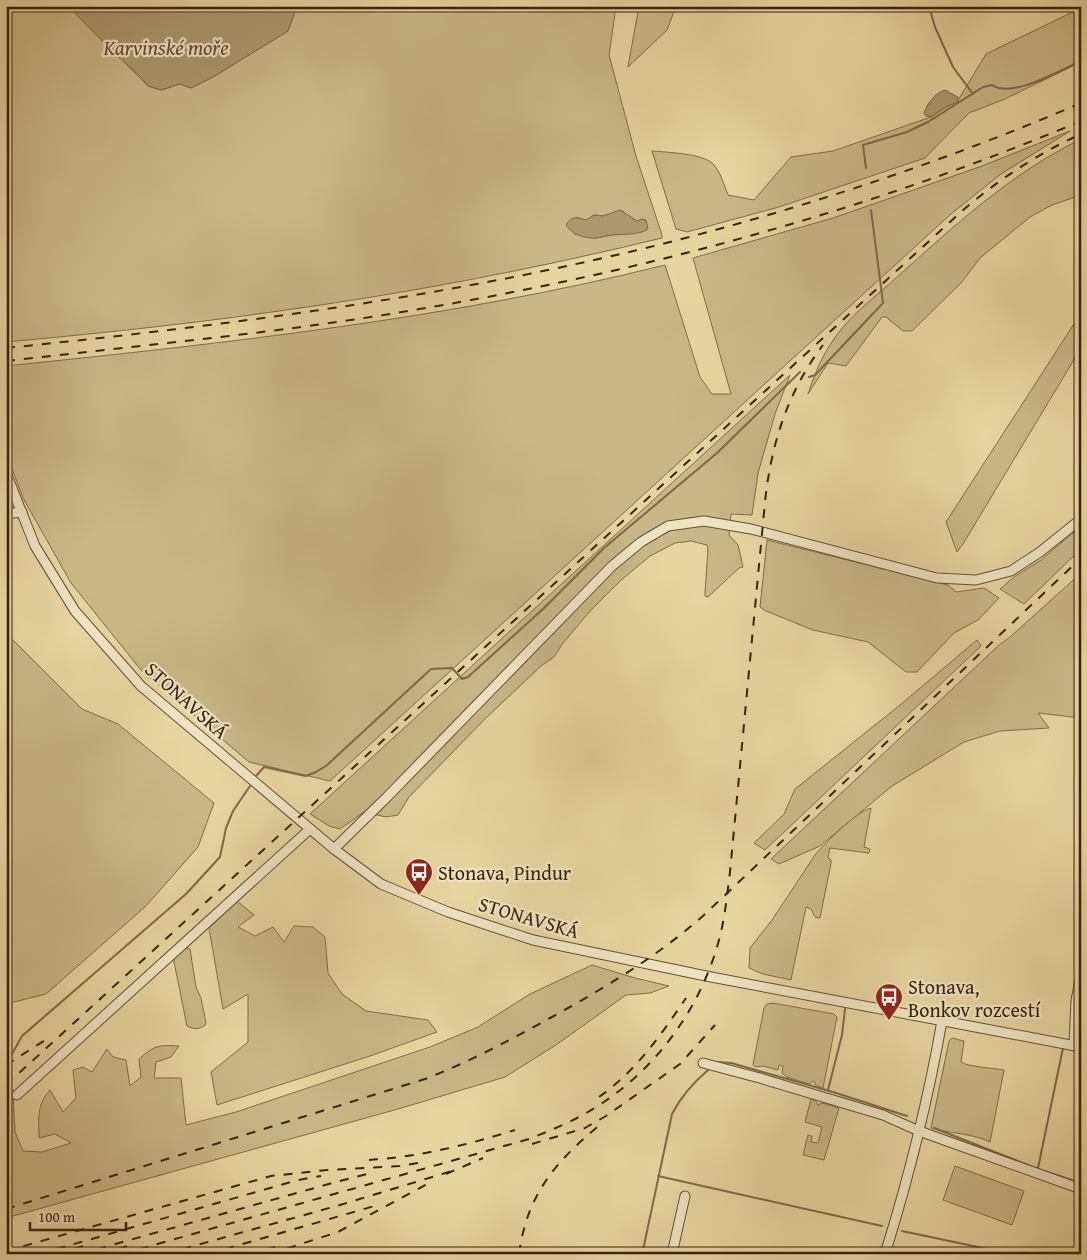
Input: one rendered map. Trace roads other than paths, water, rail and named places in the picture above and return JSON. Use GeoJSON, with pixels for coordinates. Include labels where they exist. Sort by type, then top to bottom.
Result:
{"type":"FeatureCollection","features":[{"type":"Feature","properties":{"kind":"street","name":"STONAVSKÁ"},"geometry":{"type":"LineString","coordinates":[[6,473],[35,546],[75,611],[141,686],[310,829],[381,884],[448,912],[533,940],[706,976],[1077,1046]]}},
{"type":"Feature","properties":{"kind":"street"},"geometry":{"type":"LineString","coordinates":[[6,514],[22,512]]}},
{"type":"Feature","properties":{"kind":"street"},"geometry":{"type":"LineString","coordinates":[[334,848],[387,797],[612,566],[641,542],[668,526],[704,521],[713,522],[751,529],[937,578],[976,580],[1012,570],[1040,552],[1081,519]]}},
{"type":"Feature","properties":{"kind":"street"},"geometry":{"type":"LineString","coordinates":[[17,1096],[310,829]]}},
{"type":"Feature","properties":{"kind":"street"},"geometry":{"type":"LineString","coordinates":[[1077,1046],[1076,1000],[1081,977]]}},
{"type":"Feature","properties":{"kind":"street"},"geometry":{"type":"LineString","coordinates":[[885,1254],[919,1131],[942,1021]]}},
{"type":"Feature","properties":{"kind":"street"},"geometry":{"type":"LineString","coordinates":[[703,1063],[883,1115],[919,1131],[1081,1189]]}},
{"type":"Feature","properties":{"kind":"street"},"geometry":{"type":"LineString","coordinates":[[672,1254],[685,1196]]}},
{"type":"Feature","properties":{"kind":"water","name":"Karvinské moře"},"geometry":{"type":"Polygon","coordinates":[[[68,6],[297,6],[288,31],[213,77],[191,88],[180,84],[161,90],[148,86],[68,6]]]}},
{"type":"Feature","properties":{"kind":"water"},"geometry":{"type":"Polygon","coordinates":[[[945,90],[958,97],[957,102],[931,117],[926,116],[924,113],[929,103],[935,96],[945,90]]]}},
{"type":"Feature","properties":{"kind":"water"},"geometry":{"type":"Polygon","coordinates":[[[620,210],[637,221],[646,220],[648,229],[636,233],[593,238],[576,234],[566,225],[572,218],[586,220],[594,215],[603,216],[620,210]]]}},
{"type":"Feature","properties":{"kind":"waterway"},"geometry":{"type":"LineString","coordinates":[[929,6],[935,27],[953,67],[973,94]]}},
{"type":"Feature","properties":{"kind":"waterway"},"geometry":{"type":"LineString","coordinates":[[866,168],[863,145],[907,132],[928,122],[983,87],[992,85],[1001,88],[1024,86],[1081,61]]}},
{"type":"Feature","properties":{"kind":"waterway"},"geometry":{"type":"LineString","coordinates":[[809,377],[815,375],[883,303],[871,210]]}},
{"type":"Feature","properties":{"kind":"waterway"},"geometry":{"type":"LineString","coordinates":[[256,776],[264,767],[306,776],[326,766],[431,669],[452,668],[462,679],[468,677],[543,609],[604,548],[717,453],[800,372]]}},
{"type":"Feature","properties":{"kind":"waterway"},"geometry":{"type":"LineString","coordinates":[[6,500],[13,498]]}},
{"type":"Feature","properties":{"kind":"waterway"},"geometry":{"type":"LineString","coordinates":[[12,1054],[22,1036],[186,894],[220,857],[226,828],[233,811],[250,786]]}},
{"type":"Feature","properties":{"kind":"waterway"},"geometry":{"type":"LineString","coordinates":[[828,1090],[842,1035],[845,1009]]}},
{"type":"Feature","properties":{"kind":"waterway"},"geometry":{"type":"LineString","coordinates":[[1038,1168],[1063,1048]]}},
{"type":"Feature","properties":{"kind":"waterway"},"geometry":{"type":"LineString","coordinates":[[717,1062],[731,1063],[833,1092],[907,1116]]}},
{"type":"Feature","properties":{"kind":"waterway"},"geometry":{"type":"LineString","coordinates":[[643,1250],[672,1114],[679,1101],[708,1070]]}},
{"type":"Feature","properties":{"kind":"waterway"},"geometry":{"type":"LineString","coordinates":[[934,1128],[1038,1169],[1081,1183]]}},
{"type":"Feature","properties":{"kind":"waterway"},"geometry":{"type":"LineString","coordinates":[[658,1176],[882,1226]]}},
{"type":"Feature","properties":{"kind":"waterway"},"geometry":{"type":"LineString","coordinates":[[902,1231],[1011,1254]]}},
{"type":"Feature","properties":{"kind":"railway"},"geometry":{"type":"LineString","coordinates":[[6,348],[257,319],[340,307],[506,279],[588,261],[670,242],[826,197],[929,163],[1081,103]]}},
{"type":"Feature","properties":{"kind":"railway"},"geometry":{"type":"LineString","coordinates":[[6,361],[262,332],[363,318],[500,295],[585,277],[753,235],[836,210],[919,183],[1081,121]]}},
{"type":"Feature","properties":{"kind":"railway"},"geometry":{"type":"LineString","coordinates":[[6,1085],[962,211],[1019,168],[1081,134]]}},
{"type":"Feature","properties":{"kind":"railway"},"geometry":{"type":"LineString","coordinates":[[122,1254],[529,1139],[574,1120],[611,1097],[633,1080],[670,1039],[700,992],[711,966],[721,932],[730,872],[768,480],[783,419],[800,381],[823,345]]}},
{"type":"Feature","properties":{"kind":"railway"},"geometry":{"type":"LineString","coordinates":[[6,1209],[425,1079],[505,1042],[612,982],[668,944],[704,915],[1081,558]]}},
{"type":"Feature","properties":{"kind":"railway"},"geometry":{"type":"LineString","coordinates":[[599,1097],[625,1076],[647,1052],[686,998]]}},
{"type":"Feature","properties":{"kind":"railway"},"geometry":{"type":"LineString","coordinates":[[532,1144],[585,1128],[606,1116],[680,1064],[715,1025]]}},
{"type":"Feature","properties":{"kind":"railway"},"geometry":{"type":"LineString","coordinates":[[6,1065],[50,1037]]}},
{"type":"Feature","properties":{"kind":"railway"},"geometry":{"type":"LineString","coordinates":[[519,1254],[529,1214],[546,1180],[570,1151],[601,1124]]}},
{"type":"Feature","properties":{"kind":"railway"},"geometry":{"type":"LineString","coordinates":[[369,1160],[443,1150],[515,1130]]}},
{"type":"Feature","properties":{"kind":"railway"},"geometry":{"type":"LineString","coordinates":[[446,1174],[483,1158]]}},
{"type":"Feature","properties":{"kind":"railway"},"geometry":{"type":"LineString","coordinates":[[6,1251],[271,1176],[327,1170],[400,1166],[424,1162]]}},
{"type":"Feature","properties":{"kind":"railway"},"geometry":{"type":"LineString","coordinates":[[165,1254],[340,1205],[452,1171]]}},
{"type":"Feature","properties":{"kind":"railway"},"geometry":{"type":"LineString","coordinates":[[80,1254],[375,1172]]}},
{"type":"Feature","properties":{"kind":"railway"},"geometry":{"type":"LineString","coordinates":[[39,1254],[298,1180],[321,1176]]}},
{"type":"Feature","properties":{"kind":"railway"},"geometry":{"type":"LineString","coordinates":[[270,1254],[338,1232],[431,1182]]}},
{"type":"Feature","properties":{"kind":"railway"},"geometry":{"type":"LineString","coordinates":[[208,1254],[378,1205]]}},
{"type":"Feature","properties":{"kind":"railway"},"geometry":{"type":"LineString","coordinates":[[57,1254],[87,1245]]}},
{"type":"Feature","properties":{"kind":"railway"},"geometry":{"type":"LineString","coordinates":[[101,1254],[128,1246]]}},
{"type":"Feature","properties":{"kind":"railway"},"geometry":{"type":"LineString","coordinates":[[250,1254],[275,1247]]}},
{"type":"Feature","properties":{"kind":"railway"},"geometry":{"type":"LineString","coordinates":[[421,1250],[428,1253]]}},
{"type":"Feature","properties":{"kind":"place","name":"Stonava, Pindur"},"geometry":{"type":"Point","coordinates":[419,896]}},
{"type":"Feature","properties":{"kind":"place","name":"Stonava, Bonkov rozcestí"},"geometry":{"type":"Point","coordinates":[889,1021]}}]}
